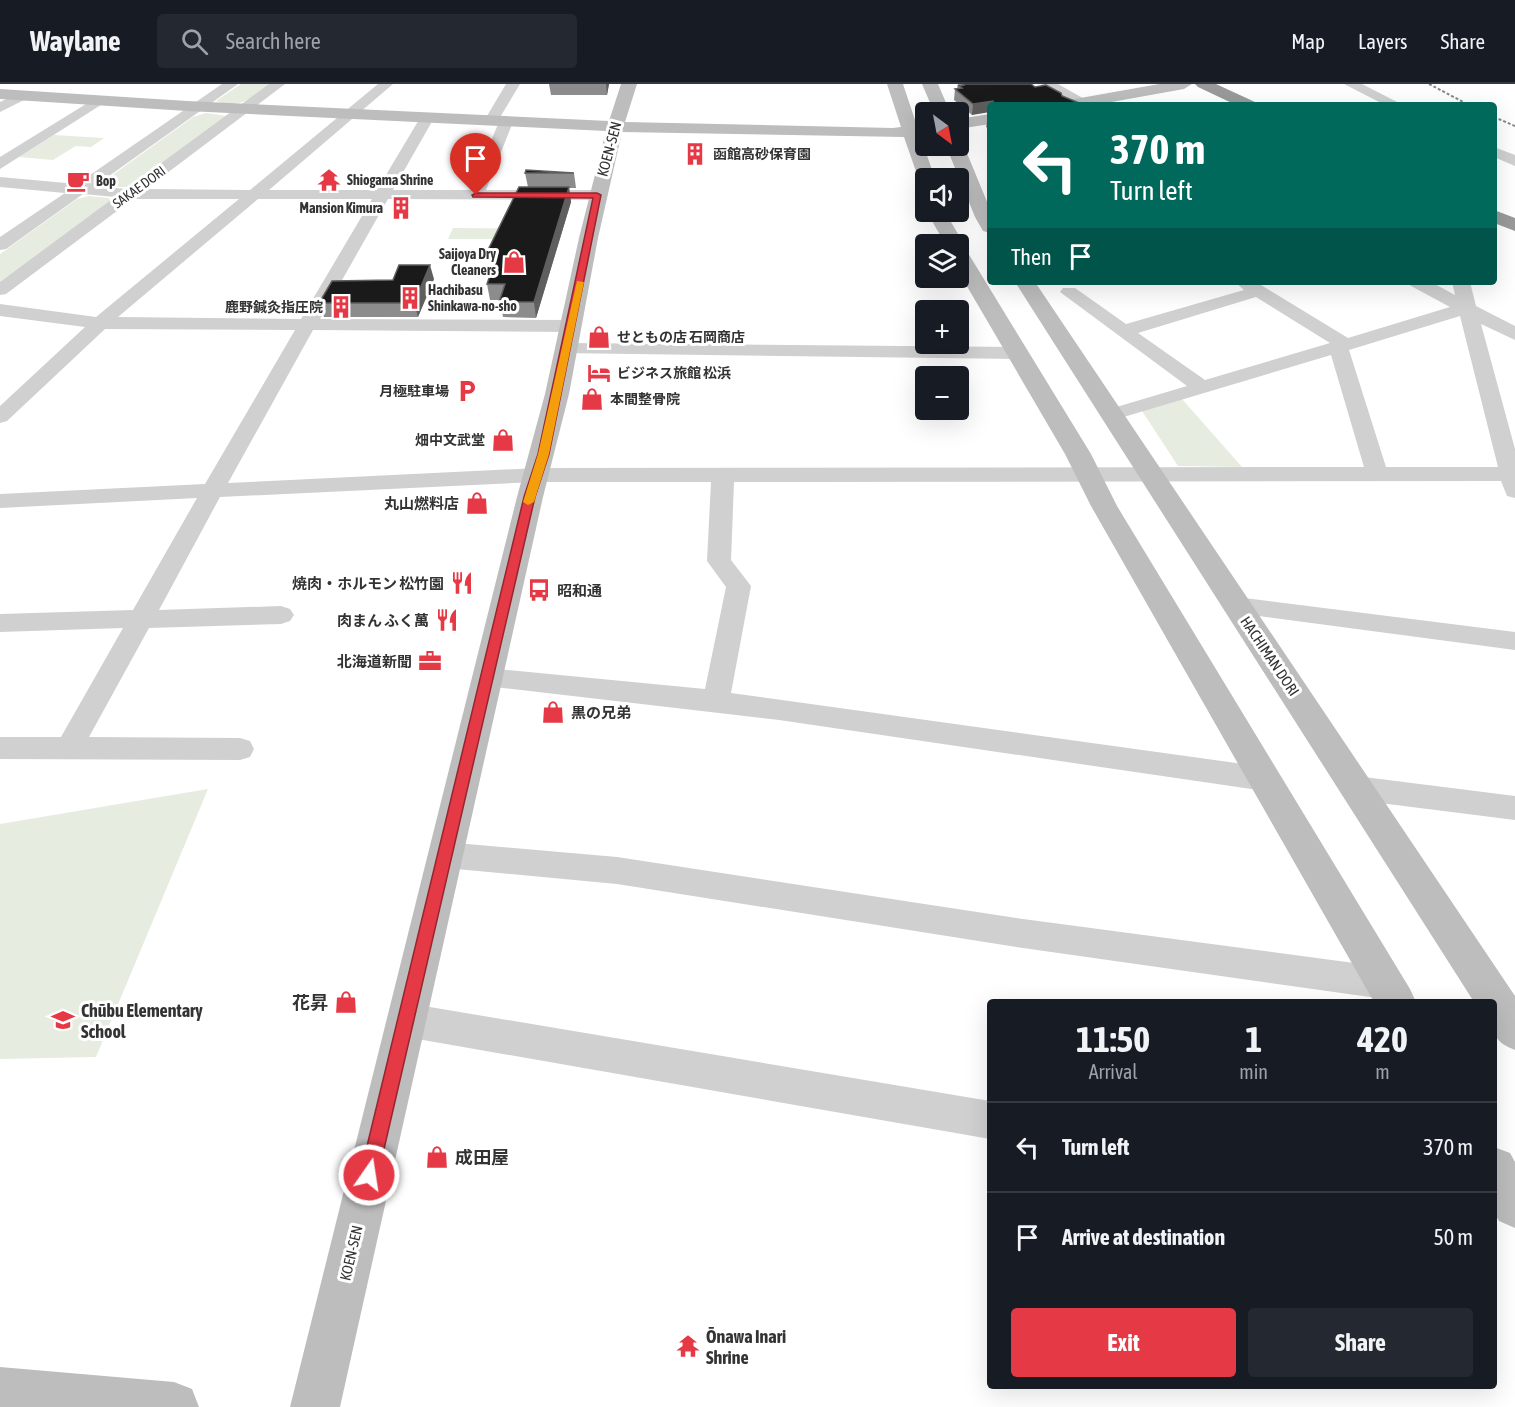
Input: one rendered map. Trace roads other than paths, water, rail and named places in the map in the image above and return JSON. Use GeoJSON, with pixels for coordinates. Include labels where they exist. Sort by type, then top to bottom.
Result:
{"type":"FeatureCollection","features":[{"type":"Feature","properties":{"kind":"highway"},"geometry":{"type":"LineString","coordinates":[[1203,84],[1242,102]]}},
{"type":"Feature","properties":{"kind":"highway"},"geometry":{"type":"LineString","coordinates":[[1497,217],[1515,225]]}},
{"type":"Feature","properties":{"kind":"street"},"geometry":{"type":"LineString","coordinates":[[0,245],[231,84]]}},
{"type":"Feature","properties":{"kind":"street","name":"SAKAE DORI"},"geometry":{"type":"LineString","coordinates":[[0,290],[278,84]]}},
{"type":"Feature","properties":{"kind":"street"},"geometry":{"type":"LineString","coordinates":[[0,417],[100,323],[386,84]]}},
{"type":"Feature","properties":{"kind":"street"},"geometry":{"type":"LineString","coordinates":[[476,195],[498,122],[513,84]]}},
{"type":"Feature","properties":{"kind":"street","name":"KOEN-SEN"},"geometry":{"type":"LineString","coordinates":[[315,1407],[537,475],[569,337],[597,195],[629,84]]}},
{"type":"Feature","properties":{"kind":"street"},"geometry":{"type":"LineString","coordinates":[[896,84],[915,125]]}},
{"type":"Feature","properties":{"kind":"street"},"geometry":{"type":"LineString","coordinates":[[930,84],[938,102]]}},
{"type":"Feature","properties":{"kind":"street"},"geometry":{"type":"LineString","coordinates":[[1048,84],[1077,102]]}},
{"type":"Feature","properties":{"kind":"street"},"geometry":{"type":"LineString","coordinates":[[1090,102],[1184,84]]}},
{"type":"Feature","properties":{"kind":"street"},"geometry":{"type":"LineString","coordinates":[[1351,84],[1390,102]]}},
{"type":"Feature","properties":{"kind":"street"},"geometry":{"type":"LineString","coordinates":[[0,94],[198,107],[615,127],[915,132]]}},
{"type":"Feature","properties":{"kind":"street"},"geometry":{"type":"LineString","coordinates":[[0,108],[23,95]]}},
{"type":"Feature","properties":{"kind":"street"},"geometry":{"type":"LineString","coordinates":[[0,164],[99,100]]}},
{"type":"Feature","properties":{"kind":"street"},"geometry":{"type":"LineString","coordinates":[[69,748],[380,195],[427,118]]}},
{"type":"Feature","properties":{"kind":"street"},"geometry":{"type":"LineString","coordinates":[[969,122],[987,119]]}},
{"type":"Feature","properties":{"kind":"street"},"geometry":{"type":"LineString","coordinates":[[1497,152],[1515,161]]}},
{"type":"Feature","properties":{"kind":"street"},"geometry":{"type":"LineString","coordinates":[[959,156],[987,222]]}},
{"type":"Feature","properties":{"kind":"street"},"geometry":{"type":"LineString","coordinates":[[1497,166],[1515,161]]}},
{"type":"Feature","properties":{"kind":"street"},"geometry":{"type":"LineString","coordinates":[[0,182],[128,194],[597,195]]}},
{"type":"Feature","properties":{"kind":"street"},"geometry":{"type":"LineString","coordinates":[[969,271],[1018,352],[1104,506],[1390,992]]}},
{"type":"Feature","properties":{"kind":"street","name":"HACHIMAN DORI"},"geometry":{"type":"LineString","coordinates":[[1027,285],[1148,475],[1237,606],[1494,999]]}},
{"type":"Feature","properties":{"kind":"street"},"geometry":{"type":"LineString","coordinates":[[1423,285],[1515,334]]}},
{"type":"Feature","properties":{"kind":"street"},"geometry":{"type":"LineString","coordinates":[[0,501],[537,475],[1377,475],[1513,480],[1462,285]]}},
{"type":"Feature","properties":{"kind":"street"},"geometry":{"type":"LineString","coordinates":[[1124,331],[1251,287],[1342,346],[1377,475]]}},
{"type":"Feature","properties":{"kind":"street"},"geometry":{"type":"LineString","coordinates":[[1069,292],[1203,388]]}},
{"type":"Feature","properties":{"kind":"street"},"geometry":{"type":"LineString","coordinates":[[1110,415],[1467,308]]}},
{"type":"Feature","properties":{"kind":"street"},"geometry":{"type":"LineString","coordinates":[[0,310],[100,323],[308,325],[569,337],[1018,352]]}},
{"type":"Feature","properties":{"kind":"street"},"geometry":{"type":"LineString","coordinates":[[716,702],[739,586],[719,561],[723,475]]}},
{"type":"Feature","properties":{"kind":"street"},"geometry":{"type":"LineString","coordinates":[[1237,606],[1515,641]]}},
{"type":"Feature","properties":{"kind":"street"},"geometry":{"type":"LineString","coordinates":[[0,623],[281,615]]}},
{"type":"Feature","properties":{"kind":"street"},"geometry":{"type":"LineString","coordinates":[[487,678],[615,689],[902,726],[1265,779]]}},
{"type":"Feature","properties":{"kind":"street"},"geometry":{"type":"LineString","coordinates":[[0,748],[240,749]]}},
{"type":"Feature","properties":{"kind":"street"},"geometry":{"type":"LineString","coordinates":[[1356,788],[1515,808]]}},
{"type":"Feature","properties":{"kind":"street"},"geometry":{"type":"LineString","coordinates":[[445,855],[483,856],[652,875],[1390,992]]}},
{"type":"Feature","properties":{"kind":"street","name":"HACHIMAN DORI"},"geometry":{"type":"LineString","coordinates":[[1497,1003],[1515,1031]]}},
{"type":"Feature","properties":{"kind":"street"},"geometry":{"type":"LineString","coordinates":[[406,1020],[987,1119]]}},
{"type":"Feature","properties":{"kind":"street"},"geometry":{"type":"LineString","coordinates":[[1497,1174],[1515,1204]]}},
{"type":"Feature","properties":{"kind":"street"},"geometry":{"type":"LineString","coordinates":[[1497,1204],[1515,1204]]}},
{"type":"Feature","properties":{"kind":"street"},"geometry":{"type":"LineString","coordinates":[[0,1392],[174,1407]]}},
{"type":"Feature","properties":{"kind":"railway"},"geometry":{"type":"LineString","coordinates":[[1429,84],[1463,102]]}},
{"type":"Feature","properties":{"kind":"railway"},"geometry":{"type":"LineString","coordinates":[[1497,118],[1515,126]]}},
{"type":"Feature","properties":{"kind":"place","name":"函館高砂保育園"},"geometry":{"type":"Point","coordinates":[695,154]}},
{"type":"Feature","properties":{"kind":"place","name":"Shiogama Shrine"},"geometry":{"type":"Point","coordinates":[329,180]}},
{"type":"Feature","properties":{"kind":"place","name":"Bop"},"geometry":{"type":"Point","coordinates":[78,181]}},
{"type":"Feature","properties":{"kind":"place","name":"Mansion Kimura"},"geometry":{"type":"Point","coordinates":[401,208]}},
{"type":"Feature","properties":{"kind":"place","name":"Saijoya Dry Cleaners"},"geometry":{"type":"Point","coordinates":[514,262]}},
{"type":"Feature","properties":{"kind":"place","name":"Hachibasu Shinkawa-no-sho"},"geometry":{"type":"Point","coordinates":[410,298]}},
{"type":"Feature","properties":{"kind":"place","name":"鹿野鍼灸指圧院"},"geometry":{"type":"Point","coordinates":[341,307]}},
{"type":"Feature","properties":{"kind":"place","name":"せともの店 石岡商店"},"geometry":{"type":"Point","coordinates":[599,337]}},
{"type":"Feature","properties":{"kind":"place","name":"ビジネス旅館 松浜"},"geometry":{"type":"Point","coordinates":[599,373]}},
{"type":"Feature","properties":{"kind":"place","name":"月極駐車場"},"geometry":{"type":"Point","coordinates":[467,391]}},
{"type":"Feature","properties":{"kind":"place","name":"本間整骨院"},"geometry":{"type":"Point","coordinates":[592,399]}},
{"type":"Feature","properties":{"kind":"place","name":"畑中文武堂"},"geometry":{"type":"Point","coordinates":[503,440]}},
{"type":"Feature","properties":{"kind":"place","name":"丸山燃料店"},"geometry":{"type":"Point","coordinates":[477,503]}},
{"type":"Feature","properties":{"kind":"place","name":"焼肉・ホルモン 松竹園"},"geometry":{"type":"Point","coordinates":[462,583]}},
{"type":"Feature","properties":{"kind":"place","name":"昭和通"},"geometry":{"type":"Point","coordinates":[539,590]}},
{"type":"Feature","properties":{"kind":"place","name":"肉まん ふく萬"},"geometry":{"type":"Point","coordinates":[447,620]}},
{"type":"Feature","properties":{"kind":"place","name":"北海道新聞"},"geometry":{"type":"Point","coordinates":[430,661]}},
{"type":"Feature","properties":{"kind":"place","name":"黒の兄弟"},"geometry":{"type":"Point","coordinates":[553,712]}},
{"type":"Feature","properties":{"kind":"place","name":"花昇"},"geometry":{"type":"Point","coordinates":[346,1002]}},
{"type":"Feature","properties":{"kind":"place","name":"Chūbu Elementary School"},"geometry":{"type":"Point","coordinates":[63,1020]}},
{"type":"Feature","properties":{"kind":"place","name":"成田屋"},"geometry":{"type":"Point","coordinates":[437,1157]}},
{"type":"Feature","properties":{"kind":"place","name":"Ōnawa Inari Shrine"},"geometry":{"type":"Point","coordinates":[688,1346]}}]}
